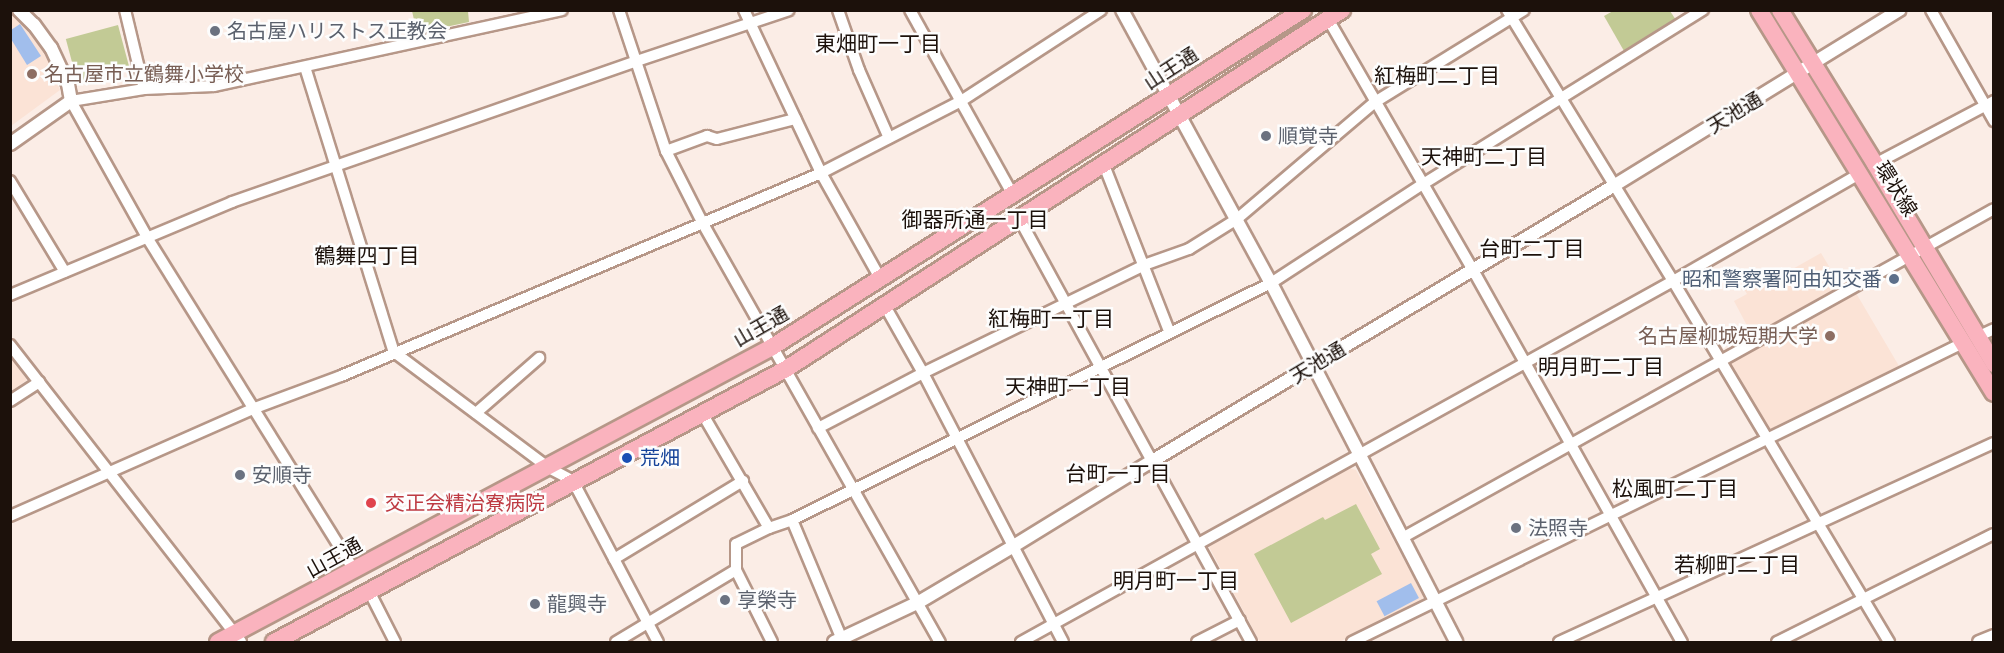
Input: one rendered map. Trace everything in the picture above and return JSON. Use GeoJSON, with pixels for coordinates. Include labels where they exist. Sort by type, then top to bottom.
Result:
{"type":"FeatureCollection","features":[{"type":"Feature","properties":{"kind":"main road","name":"山王通"},"geometry":{"type":"LineString","coordinates":[[218,642],[238,638],[354,570],[772,347],[881,280],[1302,10]]}},
{"type":"Feature","properties":{"kind":"main road","name":"環状線"},"geometry":{"type":"LineString","coordinates":[[1759,10],[1797,75],[1861,173],[1918,250]]}},
{"type":"Feature","properties":{"kind":"main road","name":"環状線"},"geometry":{"type":"LineString","coordinates":[[1779,10],[1875,164],[1918,250],[1970,340],[1994,393]]}},
{"type":"Feature","properties":{"kind":"main road"},"geometry":{"type":"LineString","coordinates":[[274,642],[370,593],[573,481],[786,369],[1335,15]]}},
{"type":"Feature","properties":{"kind":"main road","name":"環状線"},"geometry":{"type":"LineString","coordinates":[[1970,340],[1994,364]]}},
{"type":"Feature","properties":{"kind":"street"},"geometry":{"type":"LineString","coordinates":[[19,10],[51,48],[68,84],[71,101],[147,237],[354,570]]}},
{"type":"Feature","properties":{"kind":"street"},"geometry":{"type":"LineString","coordinates":[[125,10],[144,89]]}},
{"type":"Feature","properties":{"kind":"street"},"geometry":{"type":"LineString","coordinates":[[10,144],[71,101],[144,89],[214,86],[562,10]]}},
{"type":"Feature","properties":{"kind":"street"},"geometry":{"type":"LineString","coordinates":[[619,10],[634,62],[666,151],[702,222],[852,489],[920,602],[940,642]]}},
{"type":"Feature","properties":{"kind":"street"},"geometry":{"type":"LineString","coordinates":[[744,10],[821,173],[881,280]]}},
{"type":"Feature","properties":{"kind":"street"},"geometry":{"type":"LineString","coordinates":[[10,295],[232,202],[789,10]]}},
{"type":"Feature","properties":{"kind":"street"},"geometry":{"type":"LineString","coordinates":[[838,10],[853,54],[890,138]]}},
{"type":"Feature","properties":{"kind":"street"},"geometry":{"type":"LineString","coordinates":[[910,10],[1013,195]]}},
{"type":"Feature","properties":{"kind":"street"},"geometry":{"type":"LineString","coordinates":[[10,516],[255,408],[341,376],[821,173],[961,101],[1101,10]]}},
{"type":"Feature","properties":{"kind":"street"},"geometry":{"type":"LineString","coordinates":[[1122,10],[1168,96],[1181,114],[1271,283],[1357,454],[1456,642]]}},
{"type":"Feature","properties":{"kind":"street"},"geometry":{"type":"LineString","coordinates":[[818,428],[1066,302],[1143,265],[1189,249],[1237,219],[1375,102],[1509,14],[1524,10]]}},
{"type":"Feature","properties":{"kind":"street"},"geometry":{"type":"LineString","coordinates":[[772,642],[736,570],[736,544],[792,520],[1271,283],[1423,184],[1703,10]]}},
{"type":"Feature","properties":{"kind":"street","name":"天池通"},"geometry":{"type":"LineString","coordinates":[[839,641],[920,602],[1012,548],[1152,460],[1615,185],[1900,10]]}},
{"type":"Feature","properties":{"kind":"street"},"geometry":{"type":"LineString","coordinates":[[1931,10],[1989,103],[1994,121]]}},
{"type":"Feature","properties":{"kind":"street"},"geometry":{"type":"LineString","coordinates":[[1509,14],[1721,360],[1889,642]]}},
{"type":"Feature","properties":{"kind":"street"},"geometry":{"type":"LineString","coordinates":[[1335,15],[1375,102],[1473,270],[1682,642]]}},
{"type":"Feature","properties":{"kind":"street"},"geometry":{"type":"LineString","coordinates":[[306,66],[394,352],[549,468],[573,481],[658,642]]}},
{"type":"Feature","properties":{"kind":"street"},"geometry":{"type":"LineString","coordinates":[[1875,164],[1989,103]]}},
{"type":"Feature","properties":{"kind":"street"},"geometry":{"type":"LineString","coordinates":[[666,151],[707,136],[717,139],[795,119]]}},
{"type":"Feature","properties":{"kind":"street"},"geometry":{"type":"LineString","coordinates":[[1104,165],[1170,333]]}},
{"type":"Feature","properties":{"kind":"street"},"geometry":{"type":"LineString","coordinates":[[1021,642],[1673,281],[1861,173]]}},
{"type":"Feature","properties":{"kind":"street"},"geometry":{"type":"LineString","coordinates":[[10,181],[65,272]]}},
{"type":"Feature","properties":{"kind":"street"},"geometry":{"type":"LineString","coordinates":[[1402,538],[1994,209]]}},
{"type":"Feature","properties":{"kind":"street"},"geometry":{"type":"LineString","coordinates":[[1020,220],[1200,544],[1251,642]]}},
{"type":"Feature","properties":{"kind":"street"},"geometry":{"type":"LineString","coordinates":[[885,306],[923,373],[1012,548],[1063,642]]}},
{"type":"Feature","properties":{"kind":"street"},"geometry":{"type":"LineString","coordinates":[[1352,642],[1610,517],[1766,438],[1994,329]]}},
{"type":"Feature","properties":{"kind":"street"},"geometry":{"type":"LineString","coordinates":[[10,345],[238,638]]}},
{"type":"Feature","properties":{"kind":"street"},"geometry":{"type":"LineString","coordinates":[[476,414],[539,358]]}},
{"type":"Feature","properties":{"kind":"street"},"geometry":{"type":"LineString","coordinates":[[10,401],[39,382]]}},
{"type":"Feature","properties":{"kind":"street"},"geometry":{"type":"LineString","coordinates":[[702,413],[769,528]]}},
{"type":"Feature","properties":{"kind":"street"},"geometry":{"type":"LineString","coordinates":[[1559,642],[1994,443]]}},
{"type":"Feature","properties":{"kind":"street"},"geometry":{"type":"LineString","coordinates":[[614,559],[743,481]]}},
{"type":"Feature","properties":{"kind":"street"},"geometry":{"type":"LineString","coordinates":[[792,520],[839,641]]}},
{"type":"Feature","properties":{"kind":"street"},"geometry":{"type":"LineString","coordinates":[[1777,642],[1994,534]]}},
{"type":"Feature","properties":{"kind":"street"},"geometry":{"type":"LineString","coordinates":[[616,642],[736,570]]}},
{"type":"Feature","properties":{"kind":"street"},"geometry":{"type":"LineString","coordinates":[[370,593],[395,642]]}},
{"type":"Feature","properties":{"kind":"street"},"geometry":{"type":"LineString","coordinates":[[1197,642],[1240,620]]}},
{"type":"Feature","properties":{"kind":"street"},"geometry":{"type":"LineString","coordinates":[[1979,642],[1994,636]]}},
{"type":"Feature","properties":{"kind":"shaded area","name":"名古屋市立鶴舞小学校"},"geometry":{"type":"Polygon","coordinates":[[[11,10],[32,33],[48,59],[60,90],[11,126],[11,10]]]}},
{"type":"Feature","properties":{"kind":"shaded area","name":"名古屋柳城短期大学"},"geometry":{"type":"Polygon","coordinates":[[[1821,253],[1842,288],[1753,337],[1734,301],[1747,294],[1744,289],[1769,275],[1773,280],[1821,253]]]}},
{"type":"Feature","properties":{"kind":"shaded area","name":"名古屋柳城短期大学"},"geometry":{"type":"Polygon","coordinates":[[[1856,293],[1899,366],[1767,431],[1729,367],[1730,364],[1856,293]]]}},
{"type":"Feature","properties":{"kind":"shaded area"},"geometry":{"type":"Polygon","coordinates":[[[11,357],[27,380],[10,391],[11,357]]]}},
{"type":"Feature","properties":{"kind":"shaded area"},"geometry":{"type":"Polygon","coordinates":[[[1349,468],[1356,470],[1423,596],[1422,602],[1339,642],[1260,642],[1208,545],[1349,468]]]}},
{"type":"Feature","properties":{"kind":"green space"},"geometry":{"type":"Polygon","coordinates":[[[412,11],[468,11],[469,22],[417,33],[412,11]]]}},
{"type":"Feature","properties":{"kind":"green space"},"geometry":{"type":"Polygon","coordinates":[[[1613,11],[1670,11],[1676,20],[1624,51],[1604,16],[1613,11]]]}},
{"type":"Feature","properties":{"kind":"green space"},"geometry":{"type":"Polygon","coordinates":[[[118,25],[130,69],[78,83],[66,39],[118,25]]]}},
{"type":"Feature","properties":{"kind":"green space"},"geometry":{"type":"Polygon","coordinates":[[[1356,504],[1380,549],[1371,554],[1382,574],[1291,623],[1254,554],[1323,517],[1325,520],[1356,504]]]}},
{"type":"Feature","properties":{"kind":"water"},"geometry":{"type":"Polygon","coordinates":[[[20,24],[41,56],[27,65],[11,39],[11,30],[20,24]]]}},
{"type":"Feature","properties":{"kind":"water"},"geometry":{"type":"Polygon","coordinates":[[[1411,583],[1419,598],[1385,616],[1377,601],[1411,583]]]}},
{"type":"Feature","properties":{"kind":"place","name":"名古屋ハリストス正教会"},"geometry":{"type":"Point","coordinates":[215,31]}},
{"type":"Feature","properties":{"kind":"place","name":"名古屋市立鶴舞小学校"},"geometry":{"type":"Point","coordinates":[32,74]}},
{"type":"Feature","properties":{"kind":"place","name":"順覚寺"},"geometry":{"type":"Point","coordinates":[1266,136]}},
{"type":"Feature","properties":{"kind":"place","name":"昭和警察署阿由知交番"},"geometry":{"type":"Point","coordinates":[1894,279]}},
{"type":"Feature","properties":{"kind":"place","name":"名古屋柳城短期大学"},"geometry":{"type":"Point","coordinates":[1830,336]}},
{"type":"Feature","properties":{"kind":"place","name":"荒畑"},"geometry":{"type":"Point","coordinates":[627,458]}},
{"type":"Feature","properties":{"kind":"place","name":"安順寺"},"geometry":{"type":"Point","coordinates":[240,475]}},
{"type":"Feature","properties":{"kind":"place","name":"交正会精治寮病院"},"geometry":{"type":"Point","coordinates":[371,503]}},
{"type":"Feature","properties":{"kind":"place","name":"法照寺"},"geometry":{"type":"Point","coordinates":[1516,528]}},
{"type":"Feature","properties":{"kind":"place","name":"享榮寺"},"geometry":{"type":"Point","coordinates":[725,600]}},
{"type":"Feature","properties":{"kind":"place","name":"龍興寺"},"geometry":{"type":"Point","coordinates":[535,604]}},
{"type":"Feature","properties":{"kind":"district","name":"東畑町一丁目"},"geometry":{"type":"Point","coordinates":[878,44]}},
{"type":"Feature","properties":{"kind":"district","name":"紅梅町二丁目"},"geometry":{"type":"Point","coordinates":[1437,76]}},
{"type":"Feature","properties":{"kind":"district","name":"天神町二丁目"},"geometry":{"type":"Point","coordinates":[1484,157]}},
{"type":"Feature","properties":{"kind":"district","name":"御器所通一丁目"},"geometry":{"type":"Point","coordinates":[975,220]}},
{"type":"Feature","properties":{"kind":"district","name":"台町二丁目"},"geometry":{"type":"Point","coordinates":[1532,249]}},
{"type":"Feature","properties":{"kind":"district","name":"鶴舞四丁目"},"geometry":{"type":"Point","coordinates":[367,256]}},
{"type":"Feature","properties":{"kind":"district","name":"紅梅町一丁目"},"geometry":{"type":"Point","coordinates":[1051,319]}},
{"type":"Feature","properties":{"kind":"district","name":"明月町二丁目"},"geometry":{"type":"Point","coordinates":[1601,367]}},
{"type":"Feature","properties":{"kind":"district","name":"天神町一丁目"},"geometry":{"type":"Point","coordinates":[1068,387]}},
{"type":"Feature","properties":{"kind":"district","name":"台町一丁目"},"geometry":{"type":"Point","coordinates":[1118,474]}},
{"type":"Feature","properties":{"kind":"district","name":"松風町二丁目"},"geometry":{"type":"Point","coordinates":[1675,489]}},
{"type":"Feature","properties":{"kind":"district","name":"若柳町二丁目"},"geometry":{"type":"Point","coordinates":[1737,565]}},
{"type":"Feature","properties":{"kind":"district","name":"明月町一丁目"},"geometry":{"type":"Point","coordinates":[1176,581]}}]}
